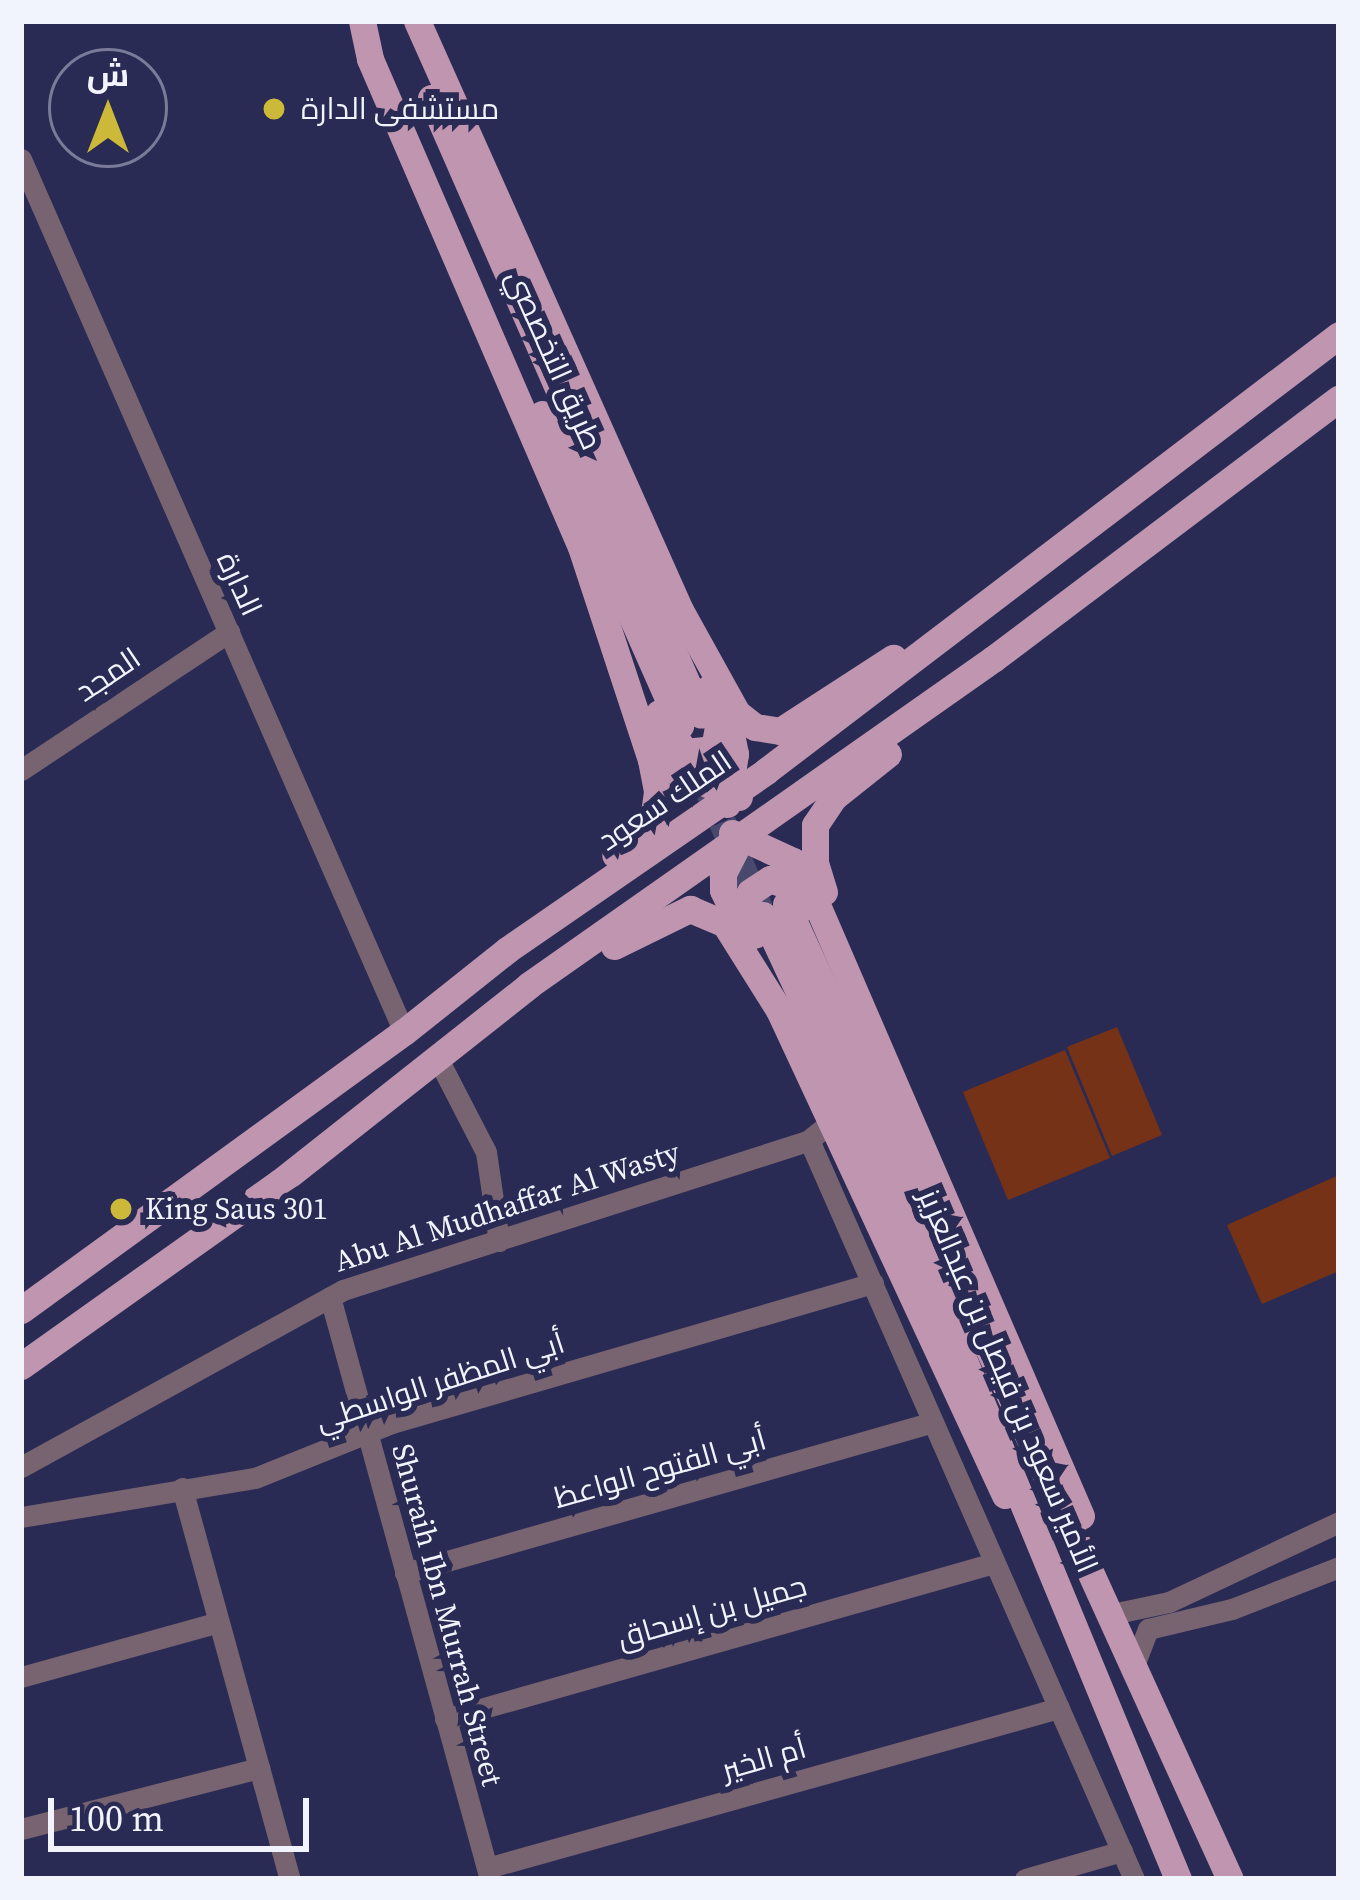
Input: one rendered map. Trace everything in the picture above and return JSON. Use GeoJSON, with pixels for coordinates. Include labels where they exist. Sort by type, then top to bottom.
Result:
{"type":"FeatureCollection","features":[{"type":"Feature","properties":{"kind":"main road"},"geometry":{"type":"LineString","coordinates":[[364,21],[370,59],[581,547],[667,730],[685,752],[696,754],[713,749],[720,716],[680,610]]}},
{"type":"Feature","properties":{"kind":"main road","name":"طريق التخصصي"},"geometry":{"type":"LineString","coordinates":[[364,21],[690,720],[397,21]]}},
{"type":"Feature","properties":{"kind":"main road"},"geometry":{"type":"LineString","coordinates":[[417,21],[730,724],[735,754],[756,801]]}},
{"type":"Feature","properties":{"kind":"main road","name":"الملك سعود"},"geometry":{"type":"LineString","coordinates":[[21,1366],[439,1061],[529,985],[693,874],[756,801],[766,771],[1188,445],[1339,335]]}},
{"type":"Feature","properties":{"kind":"main road","name":"الملك سعود"},"geometry":{"type":"LineString","coordinates":[[21,1310],[404,1032],[506,950],[680,830],[756,801],[993,659],[1339,398]]}},
{"type":"Feature","properties":{"kind":"main road"},"geometry":{"type":"LineString","coordinates":[[581,547],[664,758],[693,782],[756,801]]}},
{"type":"Feature","properties":{"kind":"main road"},"geometry":{"type":"LineString","coordinates":[[506,950],[565,894],[642,835],[653,819],[657,792],[652,760],[581,547]]}},
{"type":"Feature","properties":{"kind":"main road"},"geometry":{"type":"LineString","coordinates":[[680,610],[737,712],[755,727],[780,731],[872,669],[966,621]]}},
{"type":"Feature","properties":{"kind":"main road"},"geometry":{"type":"LineString","coordinates":[[848,977],[815,862],[814,825],[834,796],[968,690],[993,659]]}},
{"type":"Feature","properties":{"kind":"main road"},"geometry":{"type":"LineString","coordinates":[[756,801],[729,832],[723,890],[779,1010]]}},
{"type":"Feature","properties":{"kind":"main road"},"geometry":{"type":"LineString","coordinates":[[680,830],[729,832],[793,861],[805,877],[1069,1484],[1115,1624]]}},
{"type":"Feature","properties":{"kind":"main road"},"geometry":{"type":"LineString","coordinates":[[848,977],[794,888],[770,879],[750,892],[746,911],[819,1132],[1053,1601],[1084,1646]]}},
{"type":"Feature","properties":{"kind":"main road","name":"الأمير سعود بن فيصل بن عبدالعزيز"},"geometry":{"type":"LineString","coordinates":[[1178,1879],[774,909],[1000,1376],[1230,1879]]}},
{"type":"Feature","properties":{"kind":"main road"},"geometry":{"type":"LineString","coordinates":[[529,985],[690,910],[725,924],[779,1010]]}},
{"type":"Feature","properties":{"kind":"street","name":"الدارة"},"geometry":{"type":"LineString","coordinates":[[21,159],[404,1032]]}},
{"type":"Feature","properties":{"kind":"street","name":"المجد"},"geometry":{"type":"LineString","coordinates":[[21,770],[229,632]]}},
{"type":"Feature","properties":{"kind":"street"},"geometry":{"type":"LineString","coordinates":[[439,1061],[485,1151],[499,1241]]}},
{"type":"Feature","properties":{"kind":"street"},"geometry":{"type":"LineString","coordinates":[[819,1132],[873,1283],[1134,1879]]}},
{"type":"Feature","properties":{"kind":"street","name":"Abu Al Mudhaffar Al Wasty"},"geometry":{"type":"LineString","coordinates":[[21,1467],[330,1297],[819,1132]]}},
{"type":"Feature","properties":{"kind":"street","name":"أبي المظفر الواسطي"},"geometry":{"type":"LineString","coordinates":[[21,1517],[255,1478],[366,1434],[873,1283]]}},
{"type":"Feature","properties":{"kind":"street","name":"Shuraih Ibn Murrah Street"},"geometry":{"type":"LineString","coordinates":[[330,1297],[488,1874]]}},
{"type":"Feature","properties":{"kind":"street","name":"أبي الفتوح الواعظ"},"geometry":{"type":"LineString","coordinates":[[405,1573],[933,1422]]}},
{"type":"Feature","properties":{"kind":"street"},"geometry":{"type":"LineString","coordinates":[[182,1488],[290,1879]]}},
{"type":"Feature","properties":{"kind":"street"},"geometry":{"type":"LineString","coordinates":[[1115,1624],[1339,1522]]}},
{"type":"Feature","properties":{"kind":"street","name":"جميل بن إسحاق"},"geometry":{"type":"LineString","coordinates":[[445,1718],[994,1562]]}},
{"type":"Feature","properties":{"kind":"street"},"geometry":{"type":"LineString","coordinates":[[1132,1668],[1148,1629],[1232,1609],[1339,1567]]}},
{"type":"Feature","properties":{"kind":"street"},"geometry":{"type":"LineString","coordinates":[[21,1677],[219,1622]]}},
{"type":"Feature","properties":{"kind":"street","name":"أم الخير"},"geometry":{"type":"LineString","coordinates":[[488,1874],[1059,1708]]}},
{"type":"Feature","properties":{"kind":"street"},"geometry":{"type":"LineString","coordinates":[[21,1829],[259,1768]]}},
{"type":"Feature","properties":{"kind":"street"},"geometry":{"type":"LineString","coordinates":[[1024,1879],[1122,1852]]}},
{"type":"Feature","properties":{"kind":"shaded area"},"geometry":{"type":"Polygon","coordinates":[[[1117,1027],[1162,1135],[1112,1156],[1067,1047],[1117,1027]]]}},
{"type":"Feature","properties":{"kind":"shaded area"},"geometry":{"type":"Polygon","coordinates":[[[1065,1050],[1110,1158],[1008,1200],[963,1092],[1065,1050]]]}},
{"type":"Feature","properties":{"kind":"shaded area"},"geometry":{"type":"Polygon","coordinates":[[[1339,1175],[1339,1271],[1262,1304],[1227,1225],[1339,1175]]]}},
{"type":"Feature","properties":{"kind":"tunnel"},"geometry":{"type":"LineString","coordinates":[[706,784],[760,909]]}},
{"type":"Feature","properties":{"kind":"place","name":"مستشفى الدارة"},"geometry":{"type":"Point","coordinates":[274,109]}},
{"type":"Feature","properties":{"kind":"place","name":"King Saus 301"},"geometry":{"type":"Point","coordinates":[121,1209]}}]}
